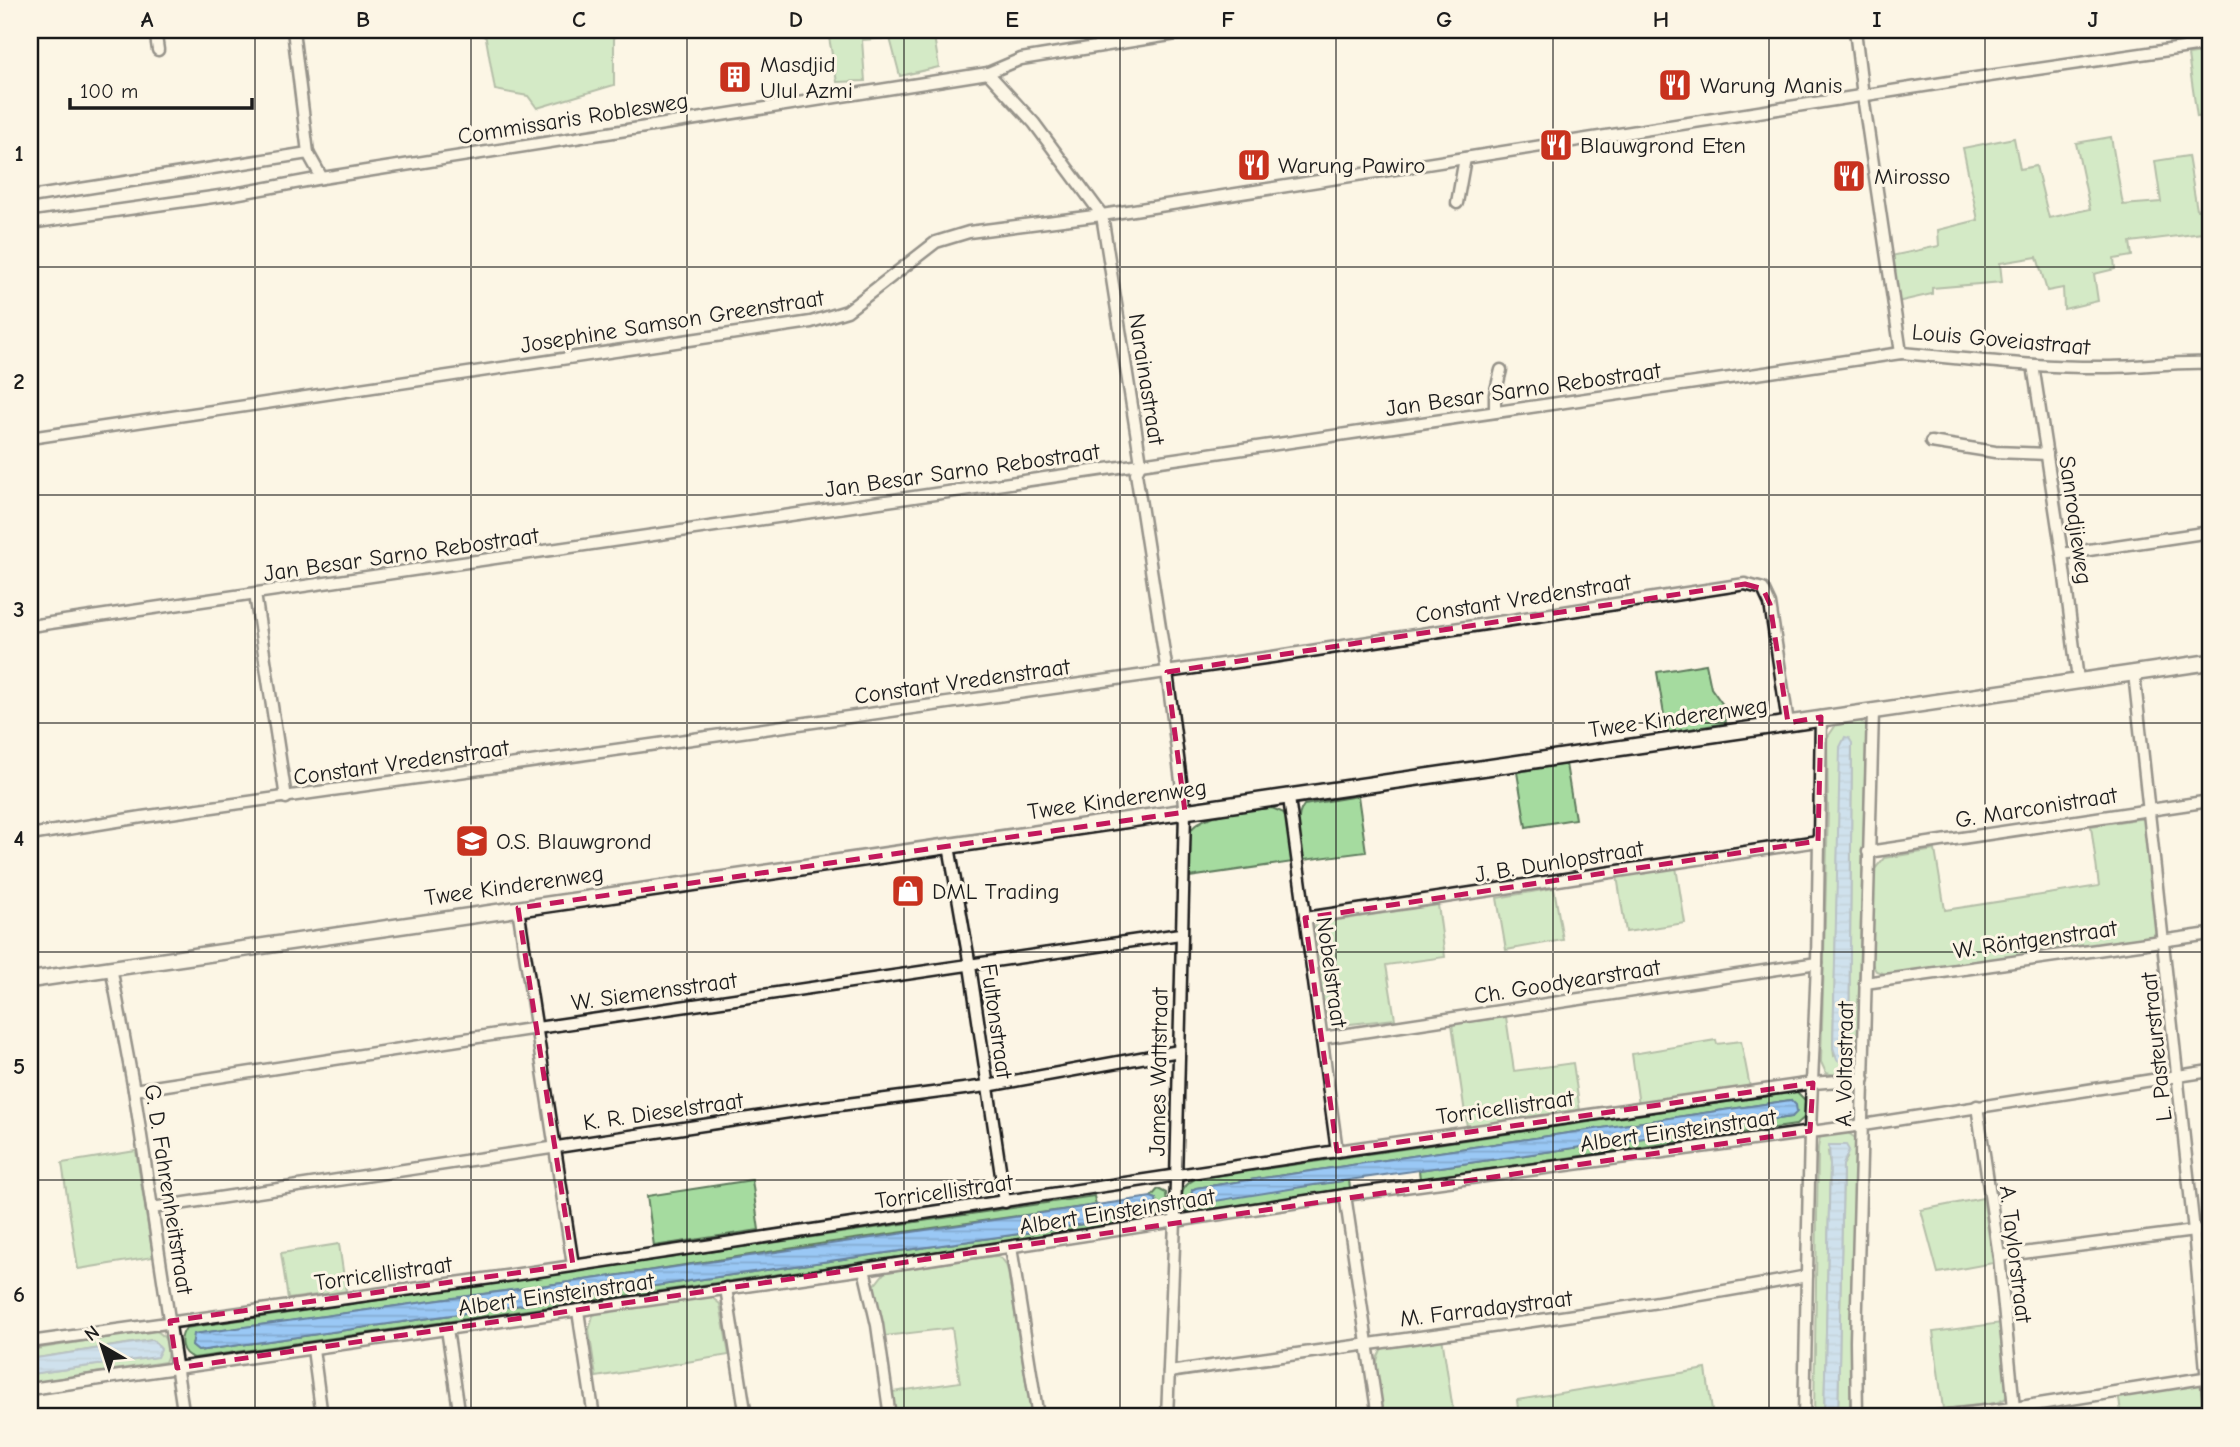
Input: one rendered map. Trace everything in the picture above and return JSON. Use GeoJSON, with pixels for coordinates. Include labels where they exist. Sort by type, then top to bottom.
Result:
{"type":"FeatureCollection","features":[{"type":"Feature","properties":{"kind":"street"},"geometry":{"type":"LineString","coordinates":[[155,30],[158,50]]}},
{"type":"Feature","properties":{"kind":"street"},"geometry":{"type":"LineString","coordinates":[[293,30],[307,153],[322,178]]}},
{"type":"Feature","properties":{"kind":"street","name":"Commissaris Roblesweg"},"geometry":{"type":"LineString","coordinates":[[30,223],[130,210],[988,73],[1021,59],[1201,30]]}},
{"type":"Feature","properties":{"kind":"street","name":"Louis Goveiastraat"},"geometry":{"type":"LineString","coordinates":[[1855,30],[1900,353],[2033,365],[2110,367],[2179,362],[2210,363]]}},
{"type":"Feature","properties":{"kind":"street","name":"Josephine Samson Greenstraat"},"geometry":{"type":"LineString","coordinates":[[30,438],[811,322],[847,311],[936,242],[969,232],[1102,215],[2210,44]]}},
{"type":"Feature","properties":{"kind":"street","name":"Narainastraat"},"geometry":{"type":"LineString","coordinates":[[988,73],[1034,123],[1102,215],[1141,463],[1136,473],[1167,672],[1185,812]]}},
{"type":"Feature","properties":{"kind":"street"},"geometry":{"type":"LineString","coordinates":[[30,197],[307,153]]}},
{"type":"Feature","properties":{"kind":"street"},"geometry":{"type":"LineString","coordinates":[[1457,203],[1465,158]]}},
{"type":"Feature","properties":{"kind":"street","name":"Jan Besar Sarno Rebostraat"},"geometry":{"type":"LineString","coordinates":[[30,626],[1900,353]]}},
{"type":"Feature","properties":{"kind":"street","name":"Sanrodjieweg"},"geometry":{"type":"LineString","coordinates":[[2033,365],[2078,680]]}},
{"type":"Feature","properties":{"kind":"street"},"geometry":{"type":"LineString","coordinates":[[1495,412],[1495,394],[1501,370]]}},
{"type":"Feature","properties":{"kind":"street"},"geometry":{"type":"LineString","coordinates":[[1931,442],[1995,452],[2047,454]]}},
{"type":"Feature","properties":{"kind":"street"},"geometry":{"type":"LineString","coordinates":[[2062,554],[2210,532]]}},
{"type":"Feature","properties":{"kind":"street","name":"Constant Vredenstraat"},"geometry":{"type":"LineString","coordinates":[[30,835],[1167,672],[1745,584],[1763,589],[1770,604],[1788,723]]}},
{"type":"Feature","properties":{"kind":"street"},"geometry":{"type":"LineString","coordinates":[[255,594],[286,798]]}},
{"type":"Feature","properties":{"kind":"street","name":"Twee Kinderenweg"},"geometry":{"type":"LineString","coordinates":[[30,979],[2210,662]]}},
{"type":"Feature","properties":{"kind":"street","name":"L. Pasteurstraat"},"geometry":{"type":"LineString","coordinates":[[2134,673],[2194,1231],[2210,1417]]}},
{"type":"Feature","properties":{"kind":"street","name":"A. Voltastraat"},"geometry":{"type":"LineString","coordinates":[[1857,1417],[1856,1341],[1873,711]]}},
{"type":"Feature","properties":{"kind":"street","name":"A. Voltastraat"},"geometry":{"type":"LineString","coordinates":[[1804,1417],[1821,717]]}},
{"type":"Feature","properties":{"kind":"street","name":"Nobelstraat"},"geometry":{"type":"LineString","coordinates":[[1289,798],[1337,1151]]}},
{"type":"Feature","properties":{"kind":"street","name":"G. Marconistraat"},"geometry":{"type":"LineString","coordinates":[[1868,852],[2210,801]]}},
{"type":"Feature","properties":{"kind":"street","name":"James Wattstraat"},"geometry":{"type":"LineString","coordinates":[[1167,1417],[1175,1221],[1185,812]]}},
{"type":"Feature","properties":{"kind":"street","name":"J. B. Dunlopstraat"},"geometry":{"type":"LineString","coordinates":[[1305,918],[1818,841]]}},
{"type":"Feature","properties":{"kind":"street","name":"Fultonstraat"},"geometry":{"type":"LineString","coordinates":[[948,846],[970,966],[1005,1202]]}},
{"type":"Feature","properties":{"kind":"street"},"geometry":{"type":"LineString","coordinates":[[519,908],[573,1265]]}},
{"type":"Feature","properties":{"kind":"street","name":"W. Siemensstraat"},"geometry":{"type":"LineString","coordinates":[[134,1090],[1180,934]]}},
{"type":"Feature","properties":{"kind":"street","name":"W. Röntgenstraat"},"geometry":{"type":"LineString","coordinates":[[1865,983],[2210,934]]}},
{"type":"Feature","properties":{"kind":"street","name":"Ch. Goodyearstraat"},"geometry":{"type":"LineString","coordinates":[[1322,1038],[1817,963]]}},
{"type":"Feature","properties":{"kind":"street","name":"G. D. Fahrenheitstraat"},"geometry":{"type":"LineString","coordinates":[[111,968],[134,1090],[184,1417]]}},
{"type":"Feature","properties":{"kind":"street","name":"K. R. Dieselstraat"},"geometry":{"type":"LineString","coordinates":[[152,1208],[816,1108],[987,1086],[1179,1051]]}},
{"type":"Feature","properties":{"kind":"street","name":"Albert Einsteinstraat"},"geometry":{"type":"LineString","coordinates":[[30,1389],[864,1269],[1345,1195],[1810,1130],[1863,1125],[2210,1071]]}},
{"type":"Feature","properties":{"kind":"street","name":"Torricellistraat"},"geometry":{"type":"LineString","coordinates":[[30,1342],[1005,1202],[1337,1151],[1813,1083],[1864,1079]]}},
{"type":"Feature","properties":{"kind":"street","name":"A. Taylorstraat"},"geometry":{"type":"LineString","coordinates":[[1977,1106],[1999,1256],[2014,1408]]}},
{"type":"Feature","properties":{"kind":"street"},"geometry":{"type":"LineString","coordinates":[[1345,1195],[1378,1417]]}},
{"type":"Feature","properties":{"kind":"street"},"geometry":{"type":"LineString","coordinates":[[1999,1256],[2210,1228]]}},
{"type":"Feature","properties":{"kind":"street"},"geometry":{"type":"LineString","coordinates":[[1011,1247],[1038,1417]]}},
{"type":"Feature","properties":{"kind":"street"},"geometry":{"type":"LineString","coordinates":[[864,1269],[877,1325],[890,1417]]}},
{"type":"Feature","properties":{"kind":"street","name":"M. Farradaystraat"},"geometry":{"type":"LineString","coordinates":[[1169,1372],[1566,1318],[1807,1276]]}},
{"type":"Feature","properties":{"kind":"street"},"geometry":{"type":"LineString","coordinates":[[726,1288],[746,1417]]}},
{"type":"Feature","properties":{"kind":"street"},"geometry":{"type":"LineString","coordinates":[[578,1311],[594,1417]]}},
{"type":"Feature","properties":{"kind":"street"},"geometry":{"type":"LineString","coordinates":[[447,1329],[460,1417]]}},
{"type":"Feature","properties":{"kind":"street"},"geometry":{"type":"LineString","coordinates":[[313,1349],[322,1417]]}},
{"type":"Feature","properties":{"kind":"street"},"geometry":{"type":"LineString","coordinates":[[1930,1417],[2014,1408],[2208,1378]]}},
{"type":"Feature","properties":{"kind":"highlighted area"},"geometry":{"type":"Polygon","coordinates":[[[1745,584],[1763,589],[1770,604],[1788,723],[1821,717],[1818,841],[1305,918],[1337,1151],[1813,1083],[1810,1131],[177,1368],[170,1321],[573,1265],[518,908],[1185,812],[1167,672],[1745,584]]]}},
{"type":"Feature","properties":{"kind":"green space"},"geometry":{"type":"Polygon","coordinates":[[[476,30],[626,30],[614,38],[614,85],[537,108],[528,96],[495,90],[486,38],[476,30]]]}},
{"type":"Feature","properties":{"kind":"green space"},"geometry":{"type":"Polygon","coordinates":[[[786,30],[933,30],[939,67],[900,76],[890,38],[862,40],[865,81],[837,82],[828,32],[788,39],[786,30]]]}},
{"type":"Feature","properties":{"kind":"green space"},"geometry":{"type":"Polygon","coordinates":[[[2210,52],[2210,118],[2205,121],[2204,116],[2197,117],[2188,55],[2210,52]]]}},
{"type":"Feature","properties":{"kind":"green space"},"geometry":{"type":"Polygon","coordinates":[[[2111,137],[2123,205],[2161,202],[2155,161],[2188,156],[2197,210],[2210,209],[2210,232],[2130,242],[2132,256],[2114,259],[2115,269],[2094,274],[2098,301],[2064,309],[2063,288],[2047,291],[2037,257],[2000,263],[2002,282],[1932,288],[1932,294],[1897,302],[1891,256],[1939,246],[1938,230],[1978,220],[1963,148],[2014,138],[2020,169],[2036,166],[2049,218],[2090,209],[2076,143],[2111,137]]]}},
{"type":"Feature","properties":{"kind":"green space"},"geometry":{"type":"Polygon","coordinates":[[[1706,664],[1711,688],[1723,705],[1726,723],[1667,733],[1657,672],[1706,664]]]}},
{"type":"Feature","properties":{"kind":"green space"},"geometry":{"type":"Polygon","coordinates":[[[1860,721],[1866,726],[1866,741],[1857,1059],[1848,1070],[1836,1074],[1826,1073],[1821,1062],[1828,811],[1827,738],[1836,725],[1860,721]],[[1852,743],[1839,811],[1834,1056],[1849,1048],[1852,743]]]}},
{"type":"Feature","properties":{"kind":"green space"},"geometry":{"type":"Polygon","coordinates":[[[1566,764],[1575,819],[1526,827],[1517,772],[1566,764]]]}},
{"type":"Feature","properties":{"kind":"green space"},"geometry":{"type":"Polygon","coordinates":[[[1358,796],[1366,852],[1304,860],[1299,817],[1304,805],[1358,796]]]}},
{"type":"Feature","properties":{"kind":"green space"},"geometry":{"type":"Polygon","coordinates":[[[1272,808],[1284,813],[1287,820],[1293,862],[1189,877],[1189,838],[1195,826],[1226,813],[1272,808]]]}},
{"type":"Feature","properties":{"kind":"green space"},"geometry":{"type":"Polygon","coordinates":[[[2144,819],[2147,823],[2158,928],[2151,939],[1888,975],[1876,971],[1871,962],[1874,870],[1884,858],[1935,850],[1945,910],[2099,886],[2091,826],[2144,819]]]}},
{"type":"Feature","properties":{"kind":"green space"},"geometry":{"type":"Polygon","coordinates":[[[1676,867],[1685,923],[1626,932],[1617,876],[1676,867]]]}},
{"type":"Feature","properties":{"kind":"green space"},"geometry":{"type":"Polygon","coordinates":[[[1554,888],[1563,940],[1506,950],[1497,898],[1554,888]]]}},
{"type":"Feature","properties":{"kind":"green space"},"geometry":{"type":"Polygon","coordinates":[[[1438,905],[1445,957],[1386,965],[1395,1019],[1341,1025],[1326,1018],[1313,936],[1318,923],[1438,905]]]}},
{"type":"Feature","properties":{"kind":"green space"},"geometry":{"type":"Polygon","coordinates":[[[1506,1017],[1514,1071],[1573,1063],[1580,1111],[1467,1127],[1452,1024],[1506,1017]]]}},
{"type":"Feature","properties":{"kind":"green space"},"geometry":{"type":"Polygon","coordinates":[[[1716,1040],[1717,1044],[1741,1041],[1750,1087],[1639,1105],[1632,1054],[1716,1040]]]}},
{"type":"Feature","properties":{"kind":"green space"},"geometry":{"type":"Polygon","coordinates":[[[1797,1092],[1807,1102],[1807,1115],[1796,1125],[1420,1179],[1419,1170],[1792,1117],[1791,1100],[1192,1190],[1314,1185],[1349,1180],[1350,1188],[1189,1213],[1181,1199],[1183,1190],[1195,1179],[1797,1092]]]}},
{"type":"Feature","properties":{"kind":"green space"},"geometry":{"type":"Polygon","coordinates":[[[1845,1131],[1857,1142],[1850,1417],[1838,1417],[1843,1165],[1847,1158],[1828,1152],[1830,1165],[1824,1417],[1814,1417],[1818,1148],[1820,1136],[1828,1132],[1845,1131]]]}},
{"type":"Feature","properties":{"kind":"green space"},"geometry":{"type":"Polygon","coordinates":[[[136,1151],[153,1257],[78,1269],[62,1163],[136,1151]]]}},
{"type":"Feature","properties":{"kind":"green space"},"geometry":{"type":"Polygon","coordinates":[[[752,1180],[759,1230],[654,1246],[647,1196],[752,1180]]]}},
{"type":"Feature","properties":{"kind":"green space"},"geometry":{"type":"Polygon","coordinates":[[[1158,1189],[1166,1193],[1167,1205],[1156,1220],[194,1358],[183,1350],[181,1341],[186,1328],[192,1327],[1094,1196],[1096,1205],[195,1334],[192,1346],[198,1351],[1054,1229],[1152,1212],[1157,1208],[1156,1199],[1151,1197],[1158,1189]]]}},
{"type":"Feature","properties":{"kind":"green space"},"geometry":{"type":"Polygon","coordinates":[[[1983,1198],[1993,1263],[1938,1273],[1921,1210],[1983,1198]]]}},
{"type":"Feature","properties":{"kind":"green space"},"geometry":{"type":"Polygon","coordinates":[[[339,1244],[346,1291],[288,1299],[281,1253],[339,1244]]]}},
{"type":"Feature","properties":{"kind":"green space"},"geometry":{"type":"Polygon","coordinates":[[[994,1256],[1004,1261],[1008,1271],[1032,1417],[896,1417],[892,1392],[960,1382],[952,1328],[885,1336],[874,1286],[885,1272],[994,1256]]]}},
{"type":"Feature","properties":{"kind":"green space"},"geometry":{"type":"Polygon","coordinates":[[[710,1296],[720,1304],[729,1355],[596,1377],[589,1330],[593,1315],[710,1296]]]}},
{"type":"Feature","properties":{"kind":"green space"},"geometry":{"type":"Polygon","coordinates":[[[2001,1323],[2010,1390],[2005,1399],[1996,1403],[1943,1409],[1933,1332],[2001,1323]]]}},
{"type":"Feature","properties":{"kind":"green space"},"geometry":{"type":"Polygon","coordinates":[[[153,1330],[162,1335],[167,1343],[165,1362],[30,1383],[30,1374],[156,1357],[152,1340],[30,1359],[30,1350],[153,1330]]]}},
{"type":"Feature","properties":{"kind":"green space"},"geometry":{"type":"Polygon","coordinates":[[[1442,1337],[1454,1417],[1383,1417],[1376,1369],[1380,1352],[1385,1345],[1442,1337]]]}},
{"type":"Feature","properties":{"kind":"green space"},"geometry":{"type":"Polygon","coordinates":[[[1706,1369],[1713,1417],[1519,1417],[1517,1400],[1706,1369]]]}},
{"type":"Feature","properties":{"kind":"green space"},"geometry":{"type":"Polygon","coordinates":[[[2200,1381],[2204,1387],[2205,1417],[2122,1417],[2118,1394],[2200,1381]]]}},
{"type":"Feature","properties":{"kind":"water"},"geometry":{"type":"Polygon","coordinates":[[[1845,737],[1852,743],[1849,1048],[1841,1061],[1837,1060],[1833,1047],[1840,747],[1845,737]]]}},
{"type":"Feature","properties":{"kind":"water"},"geometry":{"type":"Polygon","coordinates":[[[1791,1100],[1796,1105],[1797,1112],[1792,1117],[1197,1204],[1191,1200],[1192,1190],[1196,1188],[1791,1100]]]}},
{"type":"Feature","properties":{"kind":"water"},"geometry":{"type":"Polygon","coordinates":[[[1829,1145],[1846,1145],[1849,1150],[1843,1165],[1838,1417],[1824,1417],[1829,1145]]]}},
{"type":"Feature","properties":{"kind":"water"},"geometry":{"type":"Polygon","coordinates":[[[1151,1197],[1156,1199],[1157,1208],[1152,1212],[1054,1229],[198,1351],[192,1346],[194,1334],[1151,1197]]]}},
{"type":"Feature","properties":{"kind":"water"},"geometry":{"type":"Polygon","coordinates":[[[153,1340],[161,1349],[157,1357],[30,1374],[30,1359],[153,1340]]]}},
{"type":"Feature","properties":{"kind":"place","name":"Masdjid Ulul Azmi"},"geometry":{"type":"Point","coordinates":[735,77]}},
{"type":"Feature","properties":{"kind":"place","name":"Warung Manis"},"geometry":{"type":"Point","coordinates":[1675,85]}},
{"type":"Feature","properties":{"kind":"place","name":"Blauwgrond Eten"},"geometry":{"type":"Point","coordinates":[1556,145]}},
{"type":"Feature","properties":{"kind":"place","name":"Warung Pawiro"},"geometry":{"type":"Point","coordinates":[1254,165]}},
{"type":"Feature","properties":{"kind":"place","name":"Mirosso"},"geometry":{"type":"Point","coordinates":[1849,176]}},
{"type":"Feature","properties":{"kind":"place","name":"O.S. Blauwgrond"},"geometry":{"type":"Point","coordinates":[472,841]}},
{"type":"Feature","properties":{"kind":"place","name":"DML Trading"},"geometry":{"type":"Point","coordinates":[908,891]}}]}
